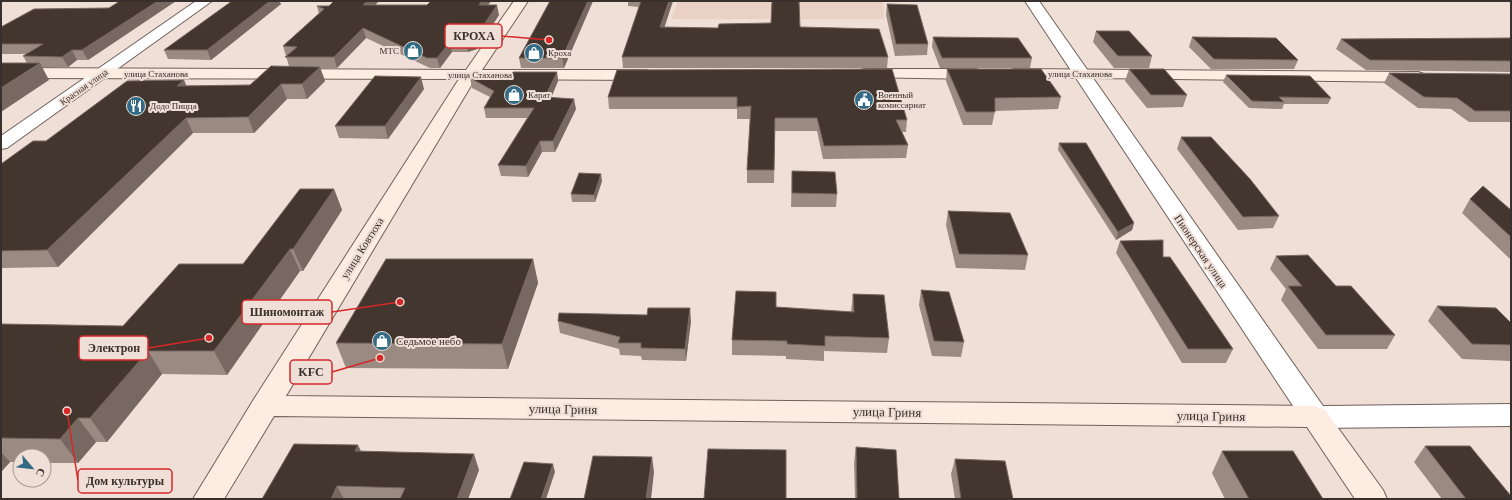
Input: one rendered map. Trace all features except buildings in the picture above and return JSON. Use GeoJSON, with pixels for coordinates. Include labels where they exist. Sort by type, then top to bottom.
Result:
{"type":"FeatureCollection","features":[{"type":"Feature","properties":{"kind":"street","name":"Красная улица"},"geometry":{"type":"LineString","coordinates":[[1,144],[104,74],[205,1]]}},
{"type":"Feature","properties":{"kind":"street","name":"улица Ковтюха"},"geometry":{"type":"LineString","coordinates":[[208,499],[264,406],[470,75],[521,1]]}},
{"type":"Feature","properties":{"kind":"street","name":"Пионерская улица"},"geometry":{"type":"LineString","coordinates":[[1032,1],[1080,74],[1372,499]]}},
{"type":"Feature","properties":{"kind":"street","name":"улица Стаханова"},"geometry":{"type":"LineString","coordinates":[[1,73],[660,75]]}},
{"type":"Feature","properties":{"kind":"street","name":"улица Стаханова"},"geometry":{"type":"LineString","coordinates":[[850,74],[1431,77]]}},
{"type":"Feature","properties":{"kind":"street","name":"улица Гриня"},"geometry":{"type":"LineString","coordinates":[[264,406],[1315,417],[1511,415]]}},
{"type":"Feature","properties":{"kind":"shaded area"},"geometry":{"type":"Polygon","coordinates":[[[678,1],[883,1],[884,19],[671,19],[678,1]]]}},
{"type":"Feature","properties":{"kind":"place","name":"КРОХА"},"geometry":{"type":"Point","coordinates":[549,40]}},
{"type":"Feature","properties":{"kind":"place","name":"МТС"},"geometry":{"type":"Point","coordinates":[413,51]}},
{"type":"Feature","properties":{"kind":"place","name":"Кроха"},"geometry":{"type":"Point","coordinates":[534,53]}},
{"type":"Feature","properties":{"kind":"place","name":"Карат"},"geometry":{"type":"Point","coordinates":[514,95]}},
{"type":"Feature","properties":{"kind":"place","name":"Военный комиссариат"},"geometry":{"type":"Point","coordinates":[864,100]}},
{"type":"Feature","properties":{"kind":"place","name":"Додо Пицца"},"geometry":{"type":"Point","coordinates":[136,106]}},
{"type":"Feature","properties":{"kind":"place","name":"Шиномонтаж"},"geometry":{"type":"Point","coordinates":[400,302]}},
{"type":"Feature","properties":{"kind":"place","name":"Электрон"},"geometry":{"type":"Point","coordinates":[209,338]}},
{"type":"Feature","properties":{"kind":"place","name":"Седьмое небо"},"geometry":{"type":"Point","coordinates":[382,341]}},
{"type":"Feature","properties":{"kind":"place","name":"KFC"},"geometry":{"type":"Point","coordinates":[380,358]}},
{"type":"Feature","properties":{"kind":"place","name":"Дом культуры"},"geometry":{"type":"Point","coordinates":[67,411]}}]}
